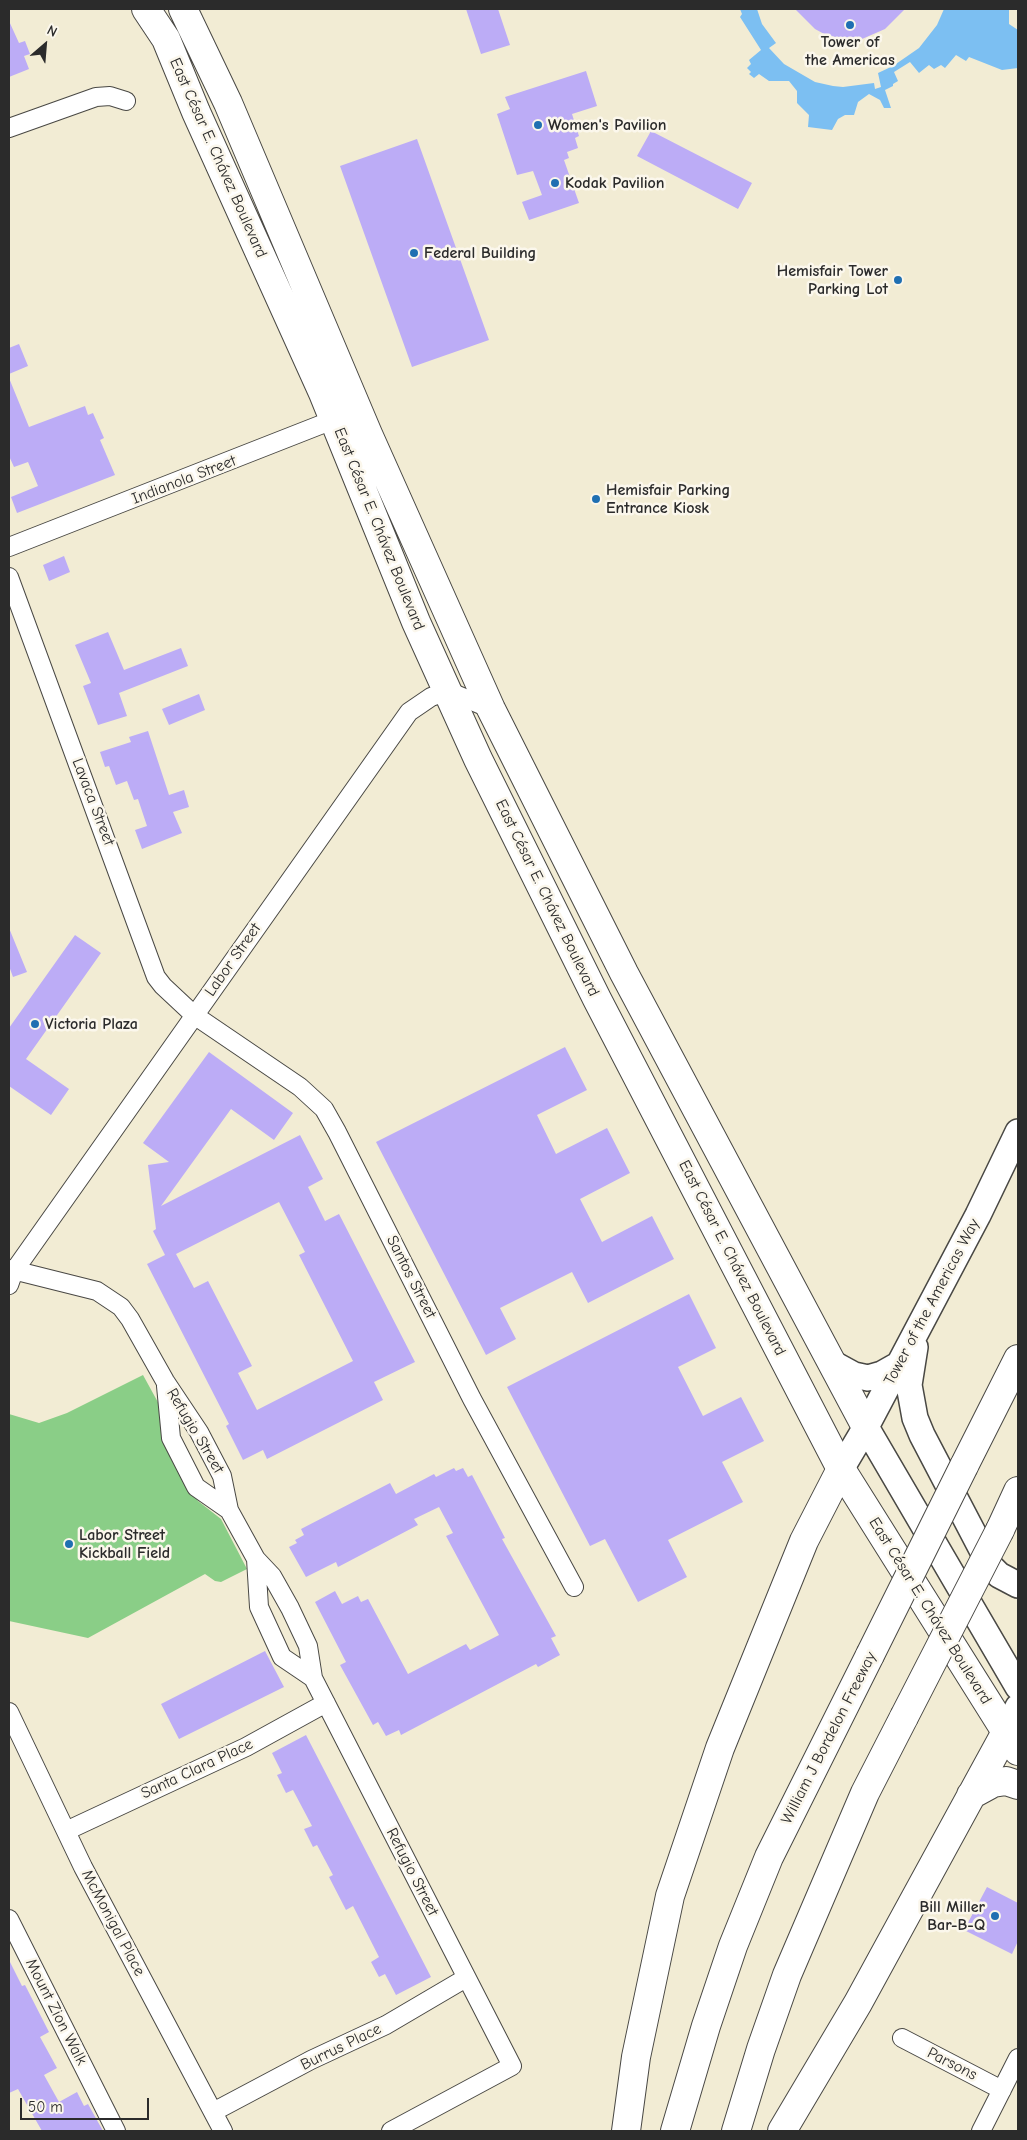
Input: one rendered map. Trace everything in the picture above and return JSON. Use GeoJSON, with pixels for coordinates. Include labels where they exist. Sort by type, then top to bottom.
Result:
{"type":"FeatureCollection","features":[{"type":"Feature","properties":{"kind":"main road","name":"East César E. Chávez Boulevard"},"geometry":{"type":"LineString","coordinates":[[146,9],[166,39],[196,112],[491,709],[624,973],[866,1427],[1018,1687]]}},
{"type":"Feature","properties":{"kind":"main road","name":"East César E. Chávez Boulevard"},"geometry":{"type":"LineString","coordinates":[[183,9],[228,103],[346,414],[416,622],[478,759],[597,999],[841,1469],[1012,1742]]}},
{"type":"Feature","properties":{"kind":"main road","name":"Tower of the Americas Way"},"geometry":{"type":"LineString","coordinates":[[841,1469],[866,1427],[978,1215],[1018,1132]]}},
{"type":"Feature","properties":{"kind":"main road"},"geometry":{"type":"LineString","coordinates":[[765,1322],[801,1304]]}},
{"type":"Feature","properties":{"kind":"main road"},"geometry":{"type":"LineString","coordinates":[[917,1330],[909,1385],[915,1418],[991,1567],[1007,1581],[1018,1585]]}},
{"type":"Feature","properties":{"kind":"main road","name":"William J Bordelon Freeway"},"geometry":{"type":"LineString","coordinates":[[675,2131],[706,2026],[733,1946],[769,1857],[1018,1359]]}},
{"type":"Feature","properties":{"kind":"main road"},"geometry":{"type":"LineString","coordinates":[[832,1362],[854,1375],[868,1378],[882,1374],[898,1365]]}},
{"type":"Feature","properties":{"kind":"main road"},"geometry":{"type":"LineString","coordinates":[[626,2131],[636,2057],[670,1896],[723,1739],[804,1540],[841,1469]]}},
{"type":"Feature","properties":{"kind":"main road"},"geometry":{"type":"LineString","coordinates":[[736,2131],[761,2049],[790,1966],[865,1793],[1000,1530],[1018,1491]]}},
{"type":"Feature","properties":{"kind":"main road"},"geometry":{"type":"LineString","coordinates":[[782,2131],[858,2003],[970,1795],[1012,1742],[1018,1707]]}},
{"type":"Feature","properties":{"kind":"main road"},"geometry":{"type":"LineString","coordinates":[[970,1795],[993,1783],[1006,1781],[1018,1785]]}},
{"type":"Feature","properties":{"kind":"street"},"geometry":{"type":"LineString","coordinates":[[9,128],[96,98],[110,96],[126,101]]}},
{"type":"Feature","properties":{"kind":"street","name":"Indianola Street"},"geometry":{"type":"LineString","coordinates":[[9,547],[346,414]]}},
{"type":"Feature","properties":{"kind":"street","name":"Lavaca Street"},"geometry":{"type":"LineString","coordinates":[[9,577],[140,928],[149,961],[163,986],[194,1015]]}},
{"type":"Feature","properties":{"kind":"street"},"geometry":{"type":"LineString","coordinates":[[448,690],[491,709]]}},
{"type":"Feature","properties":{"kind":"street","name":"Labor Street"},"geometry":{"type":"LineString","coordinates":[[10,1275],[393,733],[409,712],[431,697],[448,690]]}},
{"type":"Feature","properties":{"kind":"street","name":"Santos Street"},"geometry":{"type":"LineString","coordinates":[[194,1015],[300,1087],[324,1109],[472,1400],[574,1587]]}},
{"type":"Feature","properties":{"kind":"street","name":"Refugio Street"},"geometry":{"type":"LineString","coordinates":[[10,1275],[80,1285],[108,1297],[121,1307],[130,1320],[165,1381],[199,1432],[222,1476],[229,1510],[256,1559],[272,1576],[308,1646],[313,1678],[512,2066],[391,2131]]}},
{"type":"Feature","properties":{"kind":"street","name":"Refugio Street"},"geometry":{"type":"LineString","coordinates":[[165,1381],[171,1438],[179,1455],[196,1487],[229,1510]]}},
{"type":"Feature","properties":{"kind":"street","name":"Refugio Street"},"geometry":{"type":"LineString","coordinates":[[256,1559],[258,1607],[282,1657],[313,1678]]}},
{"type":"Feature","properties":{"kind":"street","name":"Santa Clara Place"},"geometry":{"type":"LineString","coordinates":[[66,1831],[246,1747],[326,1703]]}},
{"type":"Feature","properties":{"kind":"street","name":"McMonigal Place"},"geometry":{"type":"LineString","coordinates":[[9,1712],[66,1831],[223,2131]]}},
{"type":"Feature","properties":{"kind":"street","name":"Mount Zion Walk"},"geometry":{"type":"LineString","coordinates":[[9,1919],[116,2131]]}},
{"type":"Feature","properties":{"kind":"street","name":"Burrus Place"},"geometry":{"type":"LineString","coordinates":[[213,2112],[311,2060],[386,2025],[466,1978]]}},
{"type":"Feature","properties":{"kind":"street","name":"Parsons"},"geometry":{"type":"LineString","coordinates":[[902,2038],[1002,2090]]}},
{"type":"Feature","properties":{"kind":"street"},"geometry":{"type":"LineString","coordinates":[[981,2131],[1018,2058]]}},
{"type":"Feature","properties":{"kind":"green space"},"geometry":{"type":"Polygon","coordinates":[[[143,1375],[160,1406],[173,1456],[198,1501],[221,1519],[247,1569],[221,1582],[215,1581],[205,1574],[88,1638],[9,1621],[9,1414],[39,1423],[67,1413],[143,1375]]]}},
{"type":"Feature","properties":{"kind":"water"},"geometry":{"type":"Polygon","coordinates":[[[740,9],[757,9],[762,24],[776,43],[769,48],[784,64],[815,82],[833,86],[843,87],[874,83],[875,89],[881,87],[878,73],[893,66],[919,48],[937,25],[944,9],[1009,9],[1009,24],[1018,30],[1018,68],[1002,70],[969,57],[966,61],[956,55],[945,68],[941,65],[934,69],[929,65],[919,73],[910,62],[894,72],[898,81],[885,90],[891,108],[884,108],[880,100],[869,94],[858,102],[854,115],[845,115],[838,119],[832,130],[808,127],[809,115],[797,103],[797,91],[789,81],[769,81],[759,74],[754,78],[749,74],[751,72],[747,68],[751,64],[749,60],[761,50],[740,17],[742,14],[740,9]]]}},
{"type":"Feature","properties":{"kind":"building"},"geometry":{"type":"Polygon","coordinates":[[[466,9],[498,9],[510,45],[481,54],[466,9]]]}},
{"type":"Feature","properties":{"kind":"building","name":"Tower of the Americas"},"geometry":{"type":"Polygon","coordinates":[[[795,9],[905,9],[885,29],[862,39],[850,40],[826,35],[815,29],[795,9]]]}},
{"type":"Feature","properties":{"kind":"building"},"geometry":{"type":"Polygon","coordinates":[[[9,21],[19,43],[25,41],[30,54],[24,56],[29,69],[9,77],[9,21]]]}},
{"type":"Feature","properties":{"kind":"building","name":"Women's Pavilion"},"geometry":{"type":"Polygon","coordinates":[[[586,71],[597,106],[572,114],[579,136],[575,138],[578,148],[567,152],[569,158],[564,160],[579,203],[529,220],[522,202],[542,195],[533,171],[517,175],[497,114],[510,109],[505,97],[586,71]]]}},
{"type":"Feature","properties":{"kind":"building"},"geometry":{"type":"Polygon","coordinates":[[[651,131],[752,183],[738,209],[637,156],[651,131]]]}},
{"type":"Feature","properties":{"kind":"building","name":"Federal Building"},"geometry":{"type":"Polygon","coordinates":[[[417,139],[489,340],[412,367],[340,166],[417,139]]]}},
{"type":"Feature","properties":{"kind":"building"},"geometry":{"type":"Polygon","coordinates":[[[19,344],[28,366],[9,374],[9,348],[19,344]]]}},
{"type":"Feature","properties":{"kind":"building"},"geometry":{"type":"Polygon","coordinates":[[[9,378],[29,427],[85,406],[88,415],[93,413],[104,438],[100,440],[115,475],[17,513],[11,497],[38,486],[28,462],[14,467],[9,456],[9,378]]]}},
{"type":"Feature","properties":{"kind":"building"},"geometry":{"type":"Polygon","coordinates":[[[64,556],[70,572],[49,581],[43,565],[64,556]]]}},
{"type":"Feature","properties":{"kind":"building"},"geometry":{"type":"Polygon","coordinates":[[[108,632],[124,670],[181,648],[188,666],[119,693],[127,716],[98,725],[83,686],[91,683],[75,645],[108,632]]]}},
{"type":"Feature","properties":{"kind":"building"},"geometry":{"type":"Polygon","coordinates":[[[199,694],[205,710],[169,725],[162,709],[199,694]]]}},
{"type":"Feature","properties":{"kind":"building"},"geometry":{"type":"Polygon","coordinates":[[[148,731],[169,795],[184,790],[189,807],[173,812],[182,833],[142,849],[135,830],[147,826],[138,799],[134,800],[127,781],[116,785],[109,766],[105,767],[100,752],[131,742],[129,737],[148,731]]]}},
{"type":"Feature","properties":{"kind":"building"},"geometry":{"type":"Polygon","coordinates":[[[9,928],[27,972],[13,977],[9,966],[9,928]]]}},
{"type":"Feature","properties":{"kind":"building","name":"Victoria Plaza"},"geometry":{"type":"Polygon","coordinates":[[[75,935],[101,953],[26,1059],[69,1089],[51,1115],[9,1086],[9,1028],[75,935]]]}},
{"type":"Feature","properties":{"kind":"building"},"geometry":{"type":"Polygon","coordinates":[[[565,1047],[587,1090],[537,1115],[556,1154],[607,1128],[630,1173],[580,1199],[602,1242],[652,1216],[674,1259],[588,1303],[572,1272],[500,1308],[516,1339],[486,1355],[376,1142],[565,1047]]]}},
{"type":"Feature","properties":{"kind":"building"},"geometry":{"type":"Polygon","coordinates":[[[209,1052],[293,1113],[274,1140],[231,1109],[161,1206],[300,1135],[323,1179],[308,1187],[325,1221],[339,1214],[415,1362],[374,1382],[383,1400],[267,1459],[263,1450],[243,1460],[226,1426],[229,1424],[147,1264],[165,1255],[153,1231],[156,1229],[148,1165],[169,1162],[143,1143],[209,1052]],[[279,1202],[176,1254],[194,1288],[208,1281],[252,1366],[238,1373],[257,1410],[353,1361],[299,1255],[305,1252],[279,1202]]]}},
{"type":"Feature","properties":{"kind":"building"},"geometry":{"type":"Polygon","coordinates":[[[689,1294],[716,1348],[678,1367],[703,1416],[741,1397],[764,1441],[722,1462],[743,1502],[668,1540],[687,1577],[638,1602],[605,1539],[590,1546],[507,1387],[689,1294]]]}},
{"type":"Feature","properties":{"kind":"building"},"geometry":{"type":"Polygon","coordinates":[[[454,1468],[456,1471],[463,1468],[468,1477],[472,1475],[505,1538],[502,1539],[556,1636],[551,1638],[560,1655],[538,1667],[536,1664],[401,1735],[399,1730],[386,1736],[378,1722],[373,1725],[340,1665],[346,1662],[315,1602],[335,1591],[342,1604],[358,1596],[361,1602],[368,1599],[408,1674],[466,1644],[470,1650],[499,1635],[446,1536],[453,1533],[439,1507],[414,1519],[418,1525],[338,1567],[336,1562],[306,1577],[289,1547],[297,1543],[295,1540],[304,1535],[301,1529],[390,1483],[396,1494],[434,1474],[436,1477],[454,1468]]]}},
{"type":"Feature","properties":{"kind":"building"},"geometry":{"type":"Polygon","coordinates":[[[265,1651],[284,1687],[179,1739],[161,1704],[265,1651]]]}},
{"type":"Feature","properties":{"kind":"building"},"geometry":{"type":"Polygon","coordinates":[[[306,1735],[431,1977],[396,1995],[385,1974],[379,1977],[371,1962],[379,1957],[353,1906],[346,1910],[329,1877],[333,1875],[317,1845],[313,1847],[304,1829],[312,1826],[293,1790],[286,1793],[277,1775],[282,1773],[272,1753],[306,1735]]]}},
{"type":"Feature","properties":{"kind":"building","name":"Bill Miller Bar-B-Q"},"geometry":{"type":"Polygon","coordinates":[[[987,1887],[1018,1903],[1018,1941],[1012,1954],[964,1930],[987,1887]]]}},
{"type":"Feature","properties":{"kind":"building"},"geometry":{"type":"Polygon","coordinates":[[[9,1960],[22,1986],[25,1985],[49,2032],[40,2037],[57,2068],[44,2075],[59,2102],[77,2092],[84,2106],[88,2104],[103,2131],[42,2131],[18,2089],[9,2093],[9,1960]]]}},
{"type":"Feature","properties":{"kind":"place","name":"Tower of the Americas"},"geometry":{"type":"Point","coordinates":[850,25]}},
{"type":"Feature","properties":{"kind":"place","name":"Women's Pavilion"},"geometry":{"type":"Point","coordinates":[538,125]}},
{"type":"Feature","properties":{"kind":"place","name":"Kodak Pavilion"},"geometry":{"type":"Point","coordinates":[555,183]}},
{"type":"Feature","properties":{"kind":"place","name":"Federal Building"},"geometry":{"type":"Point","coordinates":[414,253]}},
{"type":"Feature","properties":{"kind":"place","name":"Hemisfair Tower Parking Lot"},"geometry":{"type":"Point","coordinates":[898,280]}},
{"type":"Feature","properties":{"kind":"place","name":"Hemisfair Parking Entrance Kiosk"},"geometry":{"type":"Point","coordinates":[596,499]}},
{"type":"Feature","properties":{"kind":"place","name":"Victoria Plaza"},"geometry":{"type":"Point","coordinates":[35,1024]}},
{"type":"Feature","properties":{"kind":"place","name":"Labor Street Kickball Field"},"geometry":{"type":"Point","coordinates":[69,1544]}},
{"type":"Feature","properties":{"kind":"place","name":"Bill Miller Bar-B-Q"},"geometry":{"type":"Point","coordinates":[995,1916]}}]}
